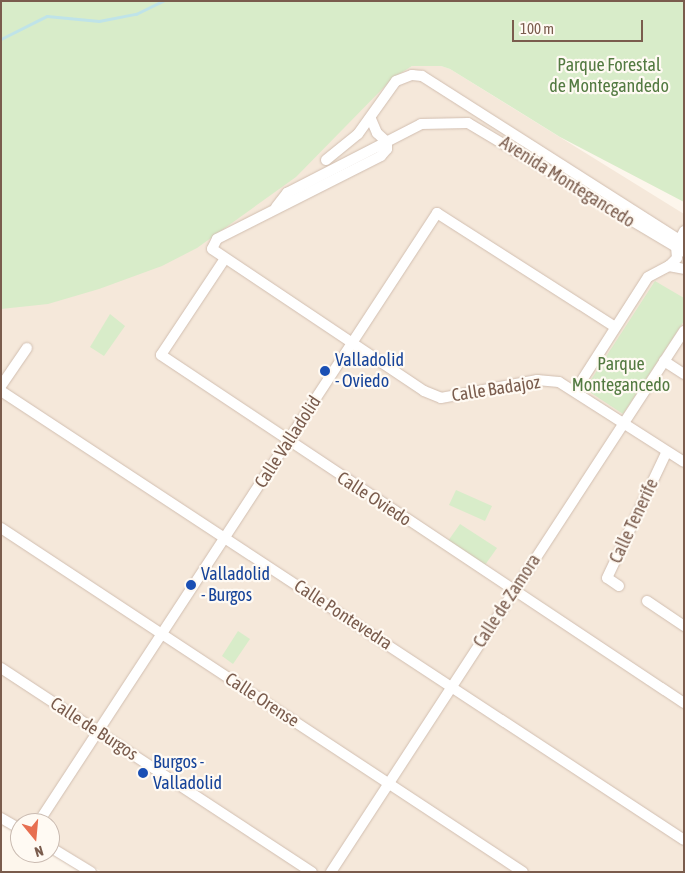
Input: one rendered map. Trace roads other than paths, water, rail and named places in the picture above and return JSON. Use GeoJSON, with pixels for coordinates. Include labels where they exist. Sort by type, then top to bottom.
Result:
{"type":"FeatureCollection","features":[{"type":"Feature","properties":{"kind":"street","name":"Avenida Montegancedo"},"geometry":{"type":"LineString","coordinates":[[326,160],[371,119],[396,81],[412,75],[433,81],[681,243]]}},
{"type":"Feature","properties":{"kind":"street"},"geometry":{"type":"LineString","coordinates":[[457,122],[470,106]]}},
{"type":"Feature","properties":{"kind":"street"},"geometry":{"type":"LineString","coordinates":[[371,119],[377,133],[387,142]]}},
{"type":"Feature","properties":{"kind":"street","name":"Avenida Montegancedo"},"geometry":{"type":"LineString","coordinates":[[211,246],[218,239],[276,208],[381,156],[387,149],[387,142],[421,124],[457,122],[486,131],[681,243]]}},
{"type":"Feature","properties":{"kind":"street","name":"Calle Valladolid"},"geometry":{"type":"LineString","coordinates":[[44,813],[226,538],[436,213],[615,327]]}},
{"type":"Feature","properties":{"kind":"street"},"geometry":{"type":"LineString","coordinates":[[575,391],[648,277],[669,266],[677,258],[681,243]]}},
{"type":"Feature","properties":{"kind":"street","name":"Calle Badajoz"},"geometry":{"type":"LineString","coordinates":[[211,246],[224,260],[424,391],[441,398],[537,380],[559,382],[684,462]]}},
{"type":"Feature","properties":{"kind":"street","name":"Calle Oviedo"},"geometry":{"type":"LineString","coordinates":[[224,260],[161,355],[288,442],[684,703]]}},
{"type":"Feature","properties":{"kind":"street"},"geometry":{"type":"LineString","coordinates":[[669,266],[684,269]]}},
{"type":"Feature","properties":{"kind":"street","name":"Calle de Zamora"},"geometry":{"type":"LineString","coordinates":[[331,872],[684,331]]}},
{"type":"Feature","properties":{"kind":"street"},"geometry":{"type":"LineString","coordinates":[[1,386],[27,348]]}},
{"type":"Feature","properties":{"kind":"street"},"geometry":{"type":"LineString","coordinates":[[664,361],[684,374]]}},
{"type":"Feature","properties":{"kind":"street","name":"Calle Pontevedra"},"geometry":{"type":"LineString","coordinates":[[1,391],[684,840]]}},
{"type":"Feature","properties":{"kind":"street","name":"Calle Tenerife"},"geometry":{"type":"LineString","coordinates":[[619,586],[607,578],[667,451]]}},
{"type":"Feature","properties":{"kind":"street","name":"Calle Orense"},"geometry":{"type":"LineString","coordinates":[[1,528],[523,872]]}},
{"type":"Feature","properties":{"kind":"street"},"geometry":{"type":"LineString","coordinates":[[647,602],[684,626]]}},
{"type":"Feature","properties":{"kind":"street","name":"Calle de Burgos"},"geometry":{"type":"LineString","coordinates":[[1,668],[312,872]]}},
{"type":"Feature","properties":{"kind":"street"},"geometry":{"type":"LineString","coordinates":[[60,853],[91,872]]}},
{"type":"Feature","properties":{"kind":"waterway"},"geometry":{"type":"LineString","coordinates":[[1,39],[47,16],[99,21],[136,14],[163,1]]}},
{"type":"Feature","properties":{"kind":"place","name":"Valladolid - Oviedo"},"geometry":{"type":"Point","coordinates":[325,371]}},
{"type":"Feature","properties":{"kind":"place","name":"Valladolid - Burgos"},"geometry":{"type":"Point","coordinates":[191,585]}},
{"type":"Feature","properties":{"kind":"place","name":"Burgos - Valladolid"},"geometry":{"type":"Point","coordinates":[143,773]}},
{"type":"Feature","properties":{"kind":"park label","name":"Parque Forestal de Montegandedo"},"geometry":{"type":"Point","coordinates":[609,76]}},
{"type":"Feature","properties":{"kind":"park label","name":"Parque Montegancedo"},"geometry":{"type":"Point","coordinates":[621,375]}}]}
